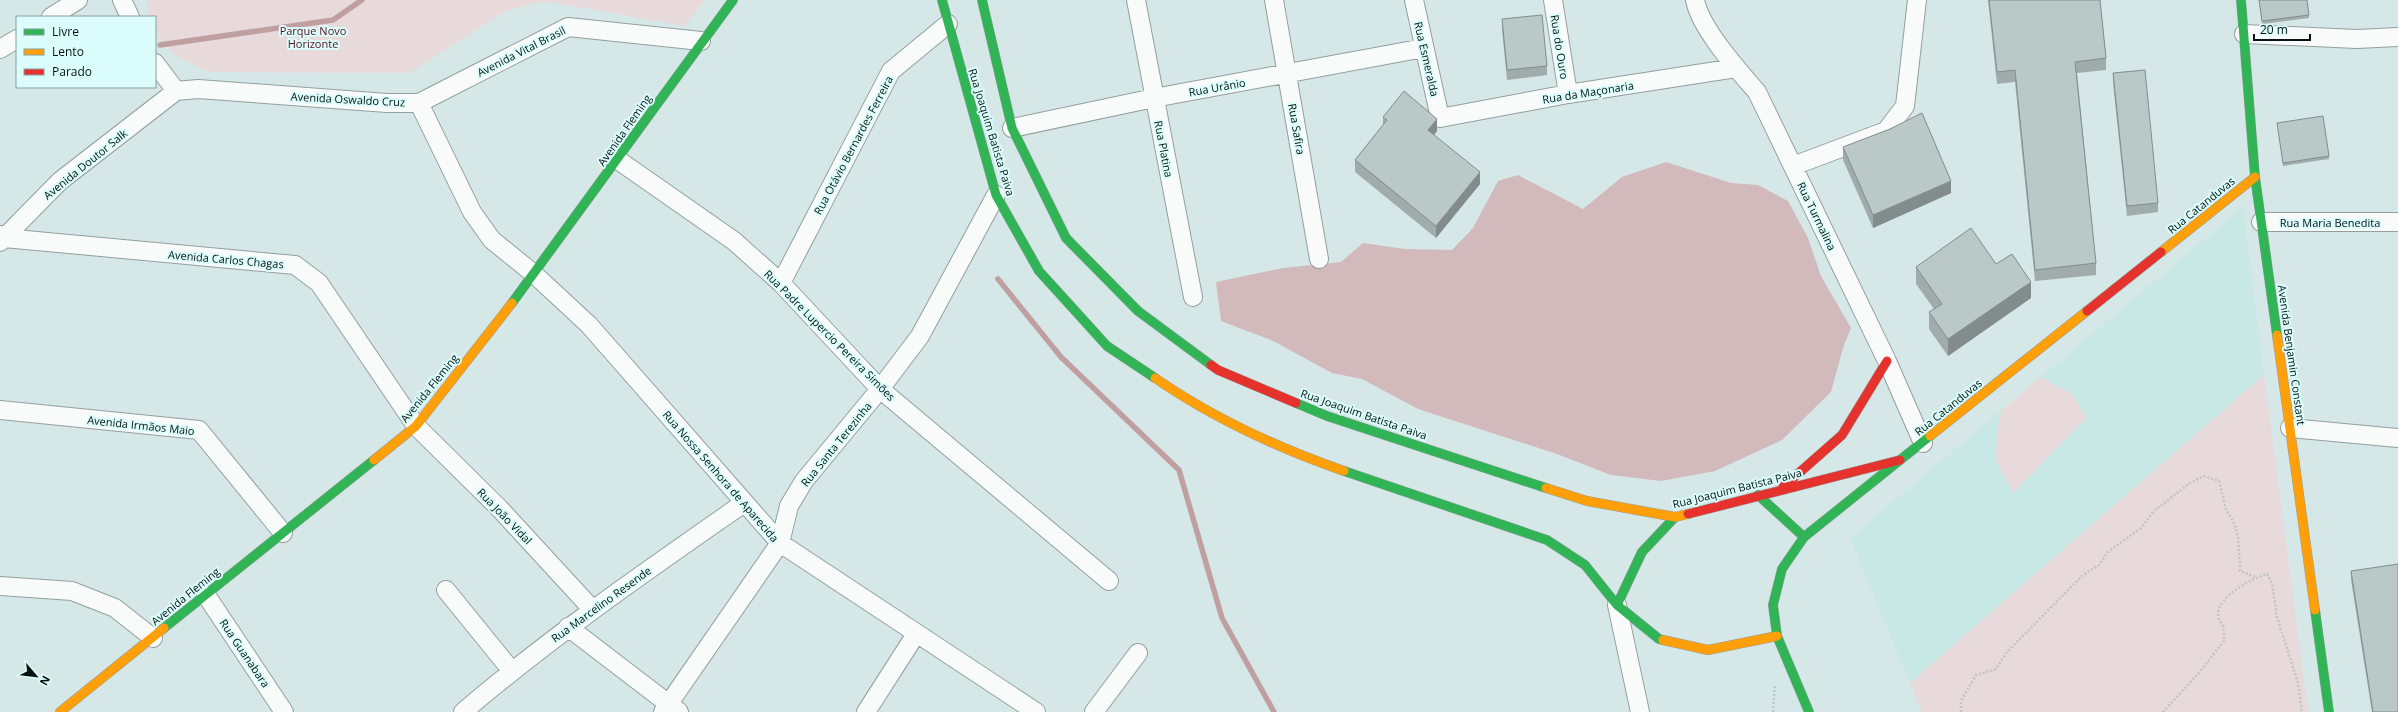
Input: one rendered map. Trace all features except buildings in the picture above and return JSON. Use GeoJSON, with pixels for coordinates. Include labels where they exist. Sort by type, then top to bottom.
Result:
{"type":"FeatureCollection","features":[{"type":"Feature","properties":{"kind":"main road","name":"Avenida Fleming"},"geometry":{"type":"LineString","coordinates":[[60,712],[416,426],[534,274],[733,0]]}},
{"type":"Feature","properties":{"kind":"main road","name":"Rua Joaquim Batista Paiva"},"geometry":{"type":"LineString","coordinates":[[942,0],[996,196],[1039,271],[1107,346],[1191,403],[1296,454],[1547,540],[1585,565],[1617,606],[1659,639],[1708,650],[1778,636]]}},
{"type":"Feature","properties":{"kind":"main road","name":"Rua Joaquim Batista Paiva"},"geometry":{"type":"LineString","coordinates":[[982,0],[1012,128],[1066,238],[1138,311],[1218,370],[1328,416],[1587,501],[1675,517],[1900,460]]}},
{"type":"Feature","properties":{"kind":"main road","name":"Avenida Benjamin Constant"},"geometry":{"type":"LineString","coordinates":[[2241,0],[2255,177],[2329,712]]}},
{"type":"Feature","properties":{"kind":"main road","name":"Rua Catanduvas"},"geometry":{"type":"LineString","coordinates":[[1809,712],[1778,636],[1773,605],[1782,569],[1804,538],[2255,177]]}},
{"type":"Feature","properties":{"kind":"main road"},"geometry":{"type":"LineString","coordinates":[[1780,490],[1842,435],[1887,361]]}},
{"type":"Feature","properties":{"kind":"main road"},"geometry":{"type":"LineString","coordinates":[[1758,495],[1804,538]]}},
{"type":"Feature","properties":{"kind":"main road"},"geometry":{"type":"LineString","coordinates":[[1617,606],[1642,552],[1675,517]]}},
{"type":"Feature","properties":{"kind":"street"},"geometry":{"type":"LineString","coordinates":[[53,16],[78,0]]}},
{"type":"Feature","properties":{"kind":"street"},"geometry":{"type":"LineString","coordinates":[[122,0],[130,16]]}},
{"type":"Feature","properties":{"kind":"street","name":"Rua Platina"},"geometry":{"type":"LineString","coordinates":[[1136,0],[1193,297]]}},
{"type":"Feature","properties":{"kind":"street","name":"Rua Safira"},"geometry":{"type":"LineString","coordinates":[[1274,0],[1319,259]]}},
{"type":"Feature","properties":{"kind":"street","name":"Rua Esmeralda"},"geometry":{"type":"LineString","coordinates":[[1414,0],[1440,118]]}},
{"type":"Feature","properties":{"kind":"street","name":"Rua do Ouro"},"geometry":{"type":"LineString","coordinates":[[1553,0],[1568,94]]}},
{"type":"Feature","properties":{"kind":"street","name":"Rua Turmalina"},"geometry":{"type":"LineString","coordinates":[[1695,0],[1697,12],[1736,68],[1757,92],[1887,361],[1923,443]]}},
{"type":"Feature","properties":{"kind":"street"},"geometry":{"type":"LineString","coordinates":[[1793,166],[1886,131],[1905,106],[1917,0]]}},
{"type":"Feature","properties":{"kind":"street","name":"Rua Otávio Bernardes Ferreira"},"geometry":{"type":"LineString","coordinates":[[781,283],[891,71],[948,24]]}},
{"type":"Feature","properties":{"kind":"street","name":"Avenida Vital Brasil"},"geometry":{"type":"LineString","coordinates":[[419,103],[568,27],[702,41]]}},
{"type":"Feature","properties":{"kind":"street"},"geometry":{"type":"LineString","coordinates":[[2244,34],[2357,39],[2398,37]]}},
{"type":"Feature","properties":{"kind":"street"},"geometry":{"type":"LineString","coordinates":[[0,49],[16,40]]}},
{"type":"Feature","properties":{"kind":"street","name":"Rua Urânio"},"geometry":{"type":"LineString","coordinates":[[1012,128],[1154,98],[1424,48]]}},
{"type":"Feature","properties":{"kind":"street"},"geometry":{"type":"LineString","coordinates":[[156,64],[176,91]]}},
{"type":"Feature","properties":{"kind":"street","name":"Rua da Maçonaria"},"geometry":{"type":"LineString","coordinates":[[1440,118],[1568,94],[1736,68]]}},
{"type":"Feature","properties":{"kind":"street","name":"Avenida Oswaldo Cruz"},"geometry":{"type":"LineString","coordinates":[[176,91],[198,89],[387,103],[419,103],[472,212],[492,240],[534,274]]}},
{"type":"Feature","properties":{"kind":"street","name":"Avenida Doutor Salk"},"geometry":{"type":"LineString","coordinates":[[1,238],[60,182],[176,91]]}},
{"type":"Feature","properties":{"kind":"street","name":"Rua Padre Lupercio Pereira Simões"},"geometry":{"type":"LineString","coordinates":[[618,160],[734,241],[781,283],[880,389],[1109,581]]}},
{"type":"Feature","properties":{"kind":"street","name":"Rua Santa Terezinha"},"geometry":{"type":"LineString","coordinates":[[670,709],[780,543],[789,506],[804,481],[880,389],[920,336],[996,196]]}},
{"type":"Feature","properties":{"kind":"street","name":"Rua Maria Benedita"},"geometry":{"type":"LineString","coordinates":[[2261,222],[2398,222]]}},
{"type":"Feature","properties":{"kind":"street","name":"Avenida Carlos Chagas"},"geometry":{"type":"LineString","coordinates":[[1,238],[295,265],[319,284],[416,426]]}},
{"type":"Feature","properties":{"kind":"street","name":"Rua Nossa Senhora de Aparecida"},"geometry":{"type":"LineString","coordinates":[[534,274],[589,325],[780,543],[1036,712]]}},
{"type":"Feature","properties":{"kind":"street","name":"Avenida Irmãos Maio"},"geometry":{"type":"LineString","coordinates":[[0,410],[199,430],[283,533]]}},
{"type":"Feature","properties":{"kind":"street","name":"Rua João Vidal"},"geometry":{"type":"LineString","coordinates":[[416,426],[500,510],[592,609]]}},
{"type":"Feature","properties":{"kind":"street"},"geometry":{"type":"LineString","coordinates":[[2290,428],[2398,438]]}},
{"type":"Feature","properties":{"kind":"street","name":"Rua Marcelino Resende"},"geometry":{"type":"LineString","coordinates":[[463,712],[511,670],[592,609],[744,503]]}},
{"type":"Feature","properties":{"kind":"street"},"geometry":{"type":"LineString","coordinates":[[0,586],[72,591],[115,608],[153,638]]}},
{"type":"Feature","properties":{"kind":"street"},"geometry":{"type":"LineString","coordinates":[[446,590],[511,670]]}},
{"type":"Feature","properties":{"kind":"street","name":"Rua Guanabara"},"geometry":{"type":"LineString","coordinates":[[206,595],[284,712]]}},
{"type":"Feature","properties":{"kind":"street"},"geometry":{"type":"LineString","coordinates":[[1617,606],[1640,712]]}},
{"type":"Feature","properties":{"kind":"street"},"geometry":{"type":"LineString","coordinates":[[568,627],[670,709]]}},
{"type":"Feature","properties":{"kind":"street"},"geometry":{"type":"LineString","coordinates":[[866,712],[916,634]]}},
{"type":"Feature","properties":{"kind":"street"},"geometry":{"type":"LineString","coordinates":[[1094,712],[1138,653]]}},
{"type":"Feature","properties":{"kind":"path"},"geometry":{"type":"LineString","coordinates":[[1961,712],[1961,701],[1976,675],[1996,669],[2006,653],[2082,576],[2098,565],[2108,552],[2141,528],[2154,512],[2190,483],[2204,476],[2219,481],[2226,509],[2235,525],[2238,537],[2240,571],[2255,577]]}},
{"type":"Feature","properties":{"kind":"path"},"geometry":{"type":"LineString","coordinates":[[2163,712],[2198,674],[2224,641],[2223,627],[2217,616],[2219,606],[2228,597],[2255,577],[2267,574],[2272,583],[2277,617],[2298,683],[2302,712]]}},
{"type":"Feature","properties":{"kind":"shaded area"},"geometry":{"type":"Polygon","coordinates":[[[1666,162],[1731,183],[1758,185],[1788,201],[1808,238],[1821,276],[1851,328],[1843,348],[1831,392],[1782,440],[1715,471],[1661,481],[1611,475],[1557,454],[1418,409],[1362,379],[1332,373],[1273,341],[1221,321],[1216,282],[1283,268],[1341,262],[1363,243],[1405,249],[1452,250],[1473,228],[1498,181],[1518,175],[1583,209],[1622,177],[1666,162]]]}},
{"type":"Feature","properties":{"kind":"shaded area"},"geometry":{"type":"Polygon","coordinates":[[[2243,207],[2264,375],[1910,683],[1850,538],[2243,207]]]}},
{"type":"Feature","properties":{"kind":"green space","name":"Parque Novo Horizonte"},"geometry":{"type":"Polygon","coordinates":[[[147,0],[704,0],[685,26],[550,2],[534,3],[504,12],[409,73],[211,72],[178,56],[163,44],[156,32],[156,16],[148,16],[147,0]]]}},
{"type":"Feature","properties":{"kind":"green space"},"geometry":{"type":"Polygon","coordinates":[[[2264,375],[2308,712],[1922,712],[1910,683],[2264,375]]]}},
{"type":"Feature","properties":{"kind":"green space"},"geometry":{"type":"Polygon","coordinates":[[[2041,377],[2073,395],[2086,418],[2013,493],[1996,461],[1997,430],[2002,410],[2041,377]]]}},
{"type":"Feature","properties":{"kind":"waterway"},"geometry":{"type":"LineString","coordinates":[[160,45],[333,20],[362,0]]}},
{"type":"Feature","properties":{"kind":"waterway"},"geometry":{"type":"LineString","coordinates":[[998,279],[1061,357],[1179,470],[1222,618],[1274,712]]}},
{"type":"Feature","properties":{"kind":"traffic: fast"},"geometry":{"type":"LineString","coordinates":[[512,303],[733,0]]}},
{"type":"Feature","properties":{"kind":"traffic: fast"},"geometry":{"type":"LineString","coordinates":[[942,0],[996,195],[1039,271],[1107,346],[1155,378]]}},
{"type":"Feature","properties":{"kind":"traffic: fast"},"geometry":{"type":"LineString","coordinates":[[982,0],[1012,128],[1066,238],[1138,311],[1211,365]]}},
{"type":"Feature","properties":{"kind":"traffic: fast"},"geometry":{"type":"LineString","coordinates":[[2241,0],[2255,177],[2277,335]]}},
{"type":"Feature","properties":{"kind":"traffic: fast"},"geometry":{"type":"LineString","coordinates":[[1296,403],[1327,416],[1546,488]]}},
{"type":"Feature","properties":{"kind":"traffic: fast"},"geometry":{"type":"LineString","coordinates":[[1809,712],[1777,636],[1773,605],[1782,569],[1804,537],[1930,436]]}},
{"type":"Feature","properties":{"kind":"traffic: fast"},"geometry":{"type":"LineString","coordinates":[[164,628],[374,460]]}},
{"type":"Feature","properties":{"kind":"traffic: fast"},"geometry":{"type":"LineString","coordinates":[[1344,471],[1547,540],[1585,565],[1617,605],[1659,639],[1663,640]]}},
{"type":"Feature","properties":{"kind":"traffic: fast"},"geometry":{"type":"LineString","coordinates":[[1758,495],[1804,537]]}},
{"type":"Feature","properties":{"kind":"traffic: fast"},"geometry":{"type":"LineString","coordinates":[[1617,605],[1642,552],[1675,517]]}},
{"type":"Feature","properties":{"kind":"traffic: fast"},"geometry":{"type":"LineString","coordinates":[[2315,610],[2329,712]]}},
{"type":"Feature","properties":{"kind":"traffic: slow"},"geometry":{"type":"LineString","coordinates":[[2161,252],[2255,177]]}},
{"type":"Feature","properties":{"kind":"traffic: slow"},"geometry":{"type":"LineString","coordinates":[[374,460],[416,426],[512,303]]}},
{"type":"Feature","properties":{"kind":"traffic: slow"},"geometry":{"type":"LineString","coordinates":[[1930,436],[2087,311]]}},
{"type":"Feature","properties":{"kind":"traffic: slow"},"geometry":{"type":"LineString","coordinates":[[2277,335],[2315,610]]}},
{"type":"Feature","properties":{"kind":"traffic: slow"},"geometry":{"type":"LineString","coordinates":[[1155,378],[1177,393],[1246,431],[1344,471]]}},
{"type":"Feature","properties":{"kind":"traffic: slow"},"geometry":{"type":"LineString","coordinates":[[1546,488],[1587,501],[1675,517],[1688,514]]}},
{"type":"Feature","properties":{"kind":"traffic: slow"},"geometry":{"type":"LineString","coordinates":[[60,712],[164,628]]}},
{"type":"Feature","properties":{"kind":"traffic: slow"},"geometry":{"type":"LineString","coordinates":[[1663,640],[1708,650],[1777,636]]}},
{"type":"Feature","properties":{"kind":"traffic: jam"},"geometry":{"type":"LineString","coordinates":[[2087,311],[2161,252]]}},
{"type":"Feature","properties":{"kind":"traffic: jam"},"geometry":{"type":"LineString","coordinates":[[1783,487],[1842,435],[1887,361]]}},
{"type":"Feature","properties":{"kind":"traffic: jam"},"geometry":{"type":"LineString","coordinates":[[1211,365],[1218,370],[1296,403]]}},
{"type":"Feature","properties":{"kind":"traffic: jam"},"geometry":{"type":"LineString","coordinates":[[1688,514],[1900,460]]}}]}
